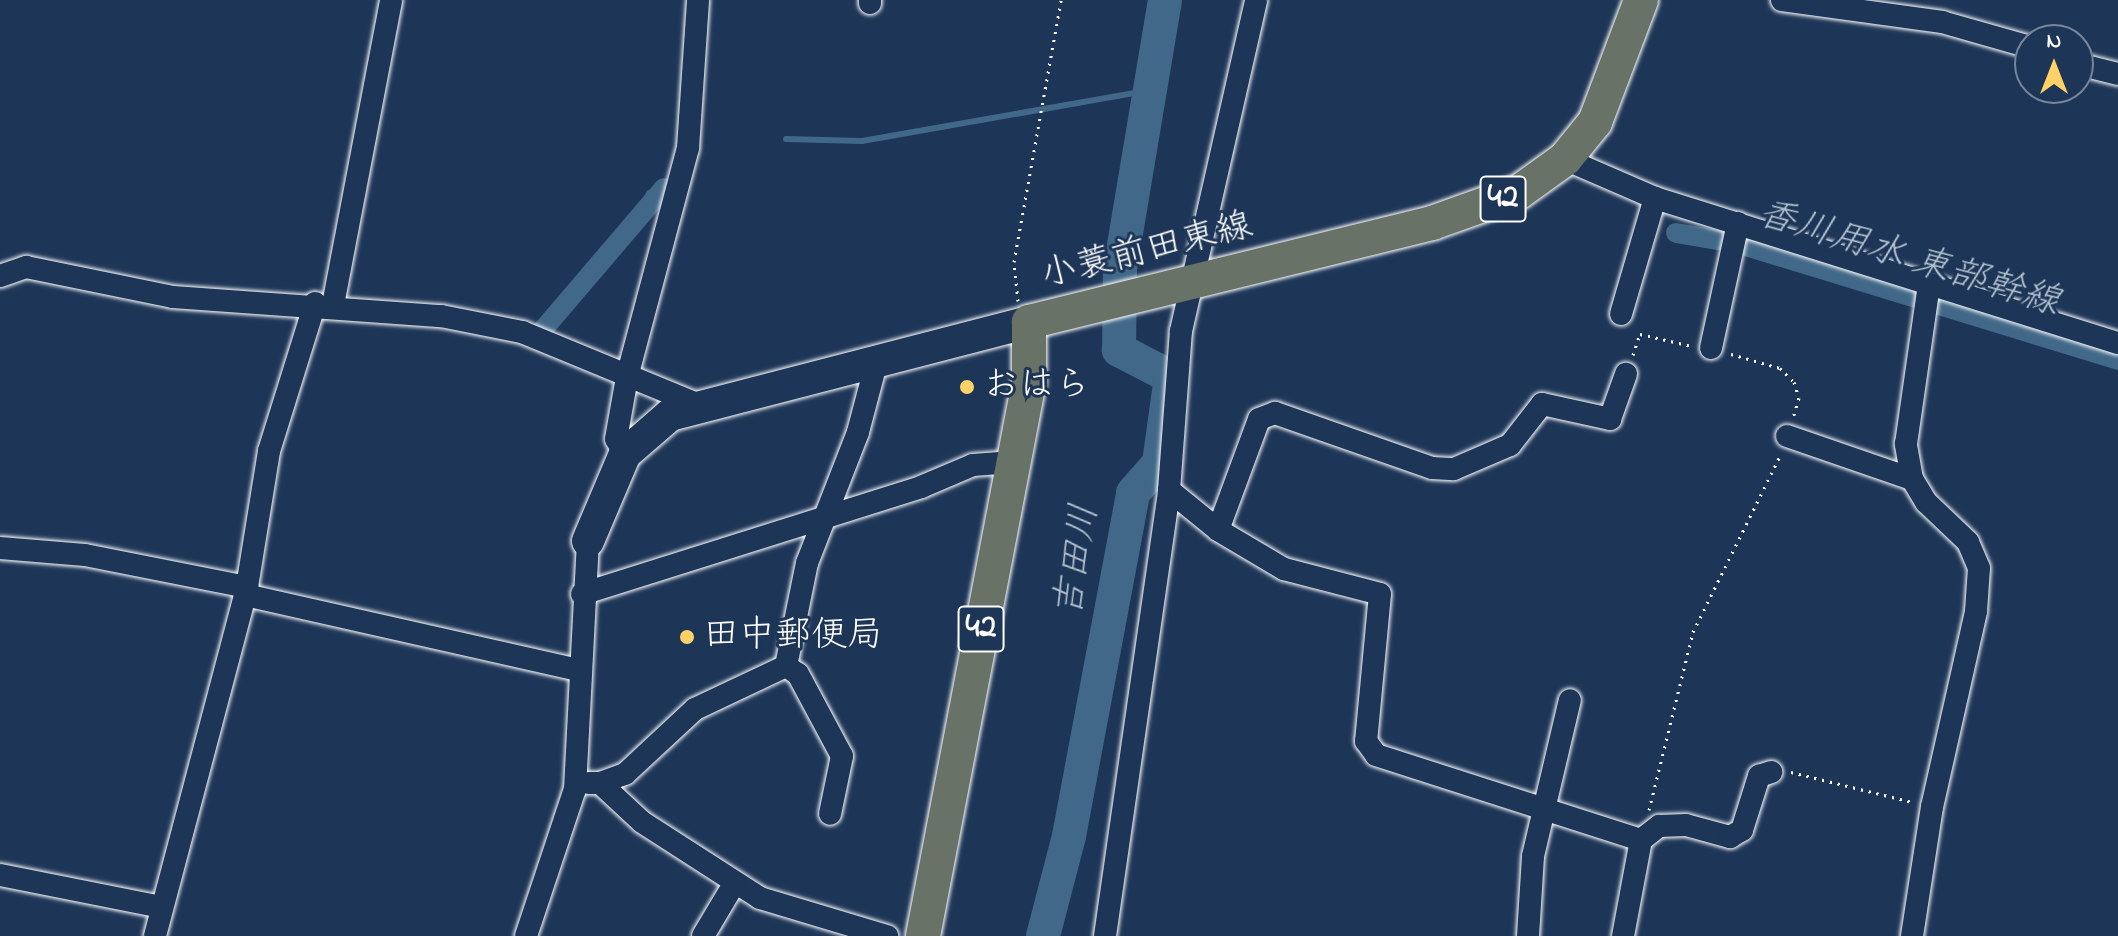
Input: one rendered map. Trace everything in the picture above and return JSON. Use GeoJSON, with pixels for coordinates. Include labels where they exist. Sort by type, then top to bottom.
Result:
{"type":"FeatureCollection","features":[{"type":"Feature","properties":{"kind":"main road","name":"小蓑前田東線"},"geometry":{"type":"LineString","coordinates":[[923,936],[1029,382],[1037,320],[1480,209],[1519,192],[1565,159],[1595,122],[1641,0]]}},
{"type":"Feature","properties":{"kind":"street"},"geometry":{"type":"LineString","coordinates":[[155,936],[246,591],[269,451],[324,304],[389,0]]}},
{"type":"Feature","properties":{"kind":"street"},"geometry":{"type":"LineString","coordinates":[[625,454],[616,439],[627,377],[688,148],[698,0]]}},
{"type":"Feature","properties":{"kind":"street"},"geometry":{"type":"LineString","coordinates":[[1105,936],[1169,490],[1184,282],[1256,0]]}},
{"type":"Feature","properties":{"kind":"street"},"geometry":{"type":"LineString","coordinates":[[1782,0],[1942,22],[2014,42]]}},
{"type":"Feature","properties":{"kind":"street"},"geometry":{"type":"LineString","coordinates":[[2094,68],[2118,74]]}},
{"type":"Feature","properties":{"kind":"street"},"geometry":{"type":"LineString","coordinates":[[1565,159],[1735,236],[1927,294],[2118,343]]}},
{"type":"Feature","properties":{"kind":"street"},"geometry":{"type":"LineString","coordinates":[[1621,314],[1655,198]]}},
{"type":"Feature","properties":{"kind":"street"},"geometry":{"type":"LineString","coordinates":[[1711,348],[1735,236]]}},
{"type":"Feature","properties":{"kind":"street"},"geometry":{"type":"LineString","coordinates":[[0,276],[26,267],[173,297],[324,304],[522,332],[697,404]]}},
{"type":"Feature","properties":{"kind":"street"},"geometry":{"type":"LineString","coordinates":[[1912,936],[1932,807],[1976,611],[1979,568],[1968,542],[1926,502],[1912,479],[1906,444],[1927,294]]}},
{"type":"Feature","properties":{"kind":"street"},"geometry":{"type":"LineString","coordinates":[[526,936],[576,781],[582,594],[588,541],[625,454],[646,431],[697,404],[1037,320]]}},
{"type":"Feature","properties":{"kind":"street"},"geometry":{"type":"LineString","coordinates":[[786,666],[807,563],[830,513],[877,360]]}},
{"type":"Feature","properties":{"kind":"street"},"geometry":{"type":"LineString","coordinates":[[1218,530],[1259,419],[1275,413],[1432,468],[1454,469],[1510,445],[1542,404],[1610,419],[1626,374]]}},
{"type":"Feature","properties":{"kind":"street"},"geometry":{"type":"LineString","coordinates":[[1787,436],[1912,479]]}},
{"type":"Feature","properties":{"kind":"street"},"geometry":{"type":"LineString","coordinates":[[582,594],[830,513],[921,487],[973,465],[1013,462]]}},
{"type":"Feature","properties":{"kind":"street"},"geometry":{"type":"LineString","coordinates":[[1169,490],[1218,530],[1284,569],[1380,594],[1366,741],[1376,755],[1641,840]]}},
{"type":"Feature","properties":{"kind":"street"},"geometry":{"type":"LineString","coordinates":[[0,548],[85,555],[579,670]]}},
{"type":"Feature","properties":{"kind":"street"},"geometry":{"type":"LineString","coordinates":[[576,781],[600,783],[625,774],[695,709],[786,666]]}},
{"type":"Feature","properties":{"kind":"street"},"geometry":{"type":"LineString","coordinates":[[786,666],[798,674],[842,756],[830,814]]}},
{"type":"Feature","properties":{"kind":"street"},"geometry":{"type":"LineString","coordinates":[[1528,936],[1533,856],[1570,700]]}},
{"type":"Feature","properties":{"kind":"street"},"geometry":{"type":"LineString","coordinates":[[1623,936],[1641,840],[1659,826],[1686,825],[1730,837],[1742,830],[1759,776],[1771,772]]}},
{"type":"Feature","properties":{"kind":"street"},"geometry":{"type":"LineString","coordinates":[[600,783],[642,822],[734,884],[809,918],[887,936]]}},
{"type":"Feature","properties":{"kind":"street"},"geometry":{"type":"LineString","coordinates":[[0,875],[162,907]]}},
{"type":"Feature","properties":{"kind":"street"},"geometry":{"type":"LineString","coordinates":[[703,936],[734,884]]}},
{"type":"Feature","properties":{"kind":"path"},"geometry":{"type":"LineString","coordinates":[[1037,320],[1014,262],[1061,0]]}},
{"type":"Feature","properties":{"kind":"path"},"geometry":{"type":"LineString","coordinates":[[1626,374],[1640,334],[1711,348],[1780,368],[1794,382],[1799,398],[1771,481],[1693,632],[1641,840]]}},
{"type":"Feature","properties":{"kind":"path"},"geometry":{"type":"LineString","coordinates":[[1771,772],[1932,807]]}},
{"type":"Feature","properties":{"kind":"waterway","name":"吉田川"},"geometry":{"type":"LineString","coordinates":[[1043,936],[1069,836],[1133,493],[1159,463],[1171,377],[1119,350],[1120,269],[1165,0]]}},
{"type":"Feature","properties":{"kind":"waterway"},"geometry":{"type":"LineString","coordinates":[[786,139],[862,141],[1151,90]]}},
{"type":"Feature","properties":{"kind":"waterway","name":"香川用水 東部幹線"},"geometry":{"type":"LineString","coordinates":[[541,332],[664,188]]}},
{"type":"Feature","properties":{"kind":"waterway"},"geometry":{"type":"LineString","coordinates":[[635,222],[649,193]]}},
{"type":"Feature","properties":{"kind":"waterway","name":"香川用水 東部幹線"},"geometry":{"type":"LineString","coordinates":[[1676,233],[1736,243],[2118,360]]}},
{"type":"Feature","properties":{"kind":"place","name":"おはら"},"geometry":{"type":"Point","coordinates":[967,387]}},
{"type":"Feature","properties":{"kind":"place","name":"田中郵便局"},"geometry":{"type":"Point","coordinates":[687,637]}}]}
